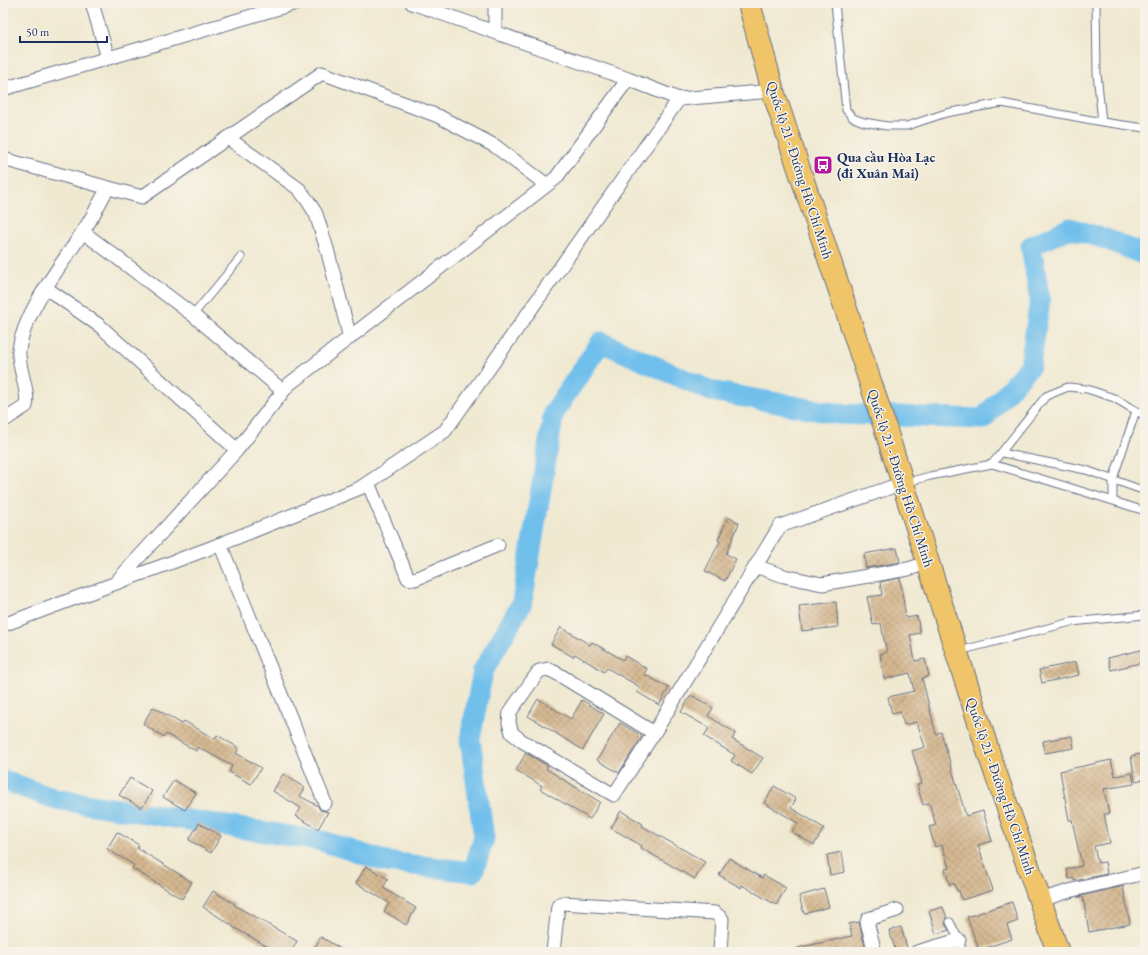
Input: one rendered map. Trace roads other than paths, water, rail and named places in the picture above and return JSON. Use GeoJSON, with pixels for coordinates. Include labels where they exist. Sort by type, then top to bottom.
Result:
{"type":"FeatureCollection","features":[{"type":"Feature","properties":{"kind":"highway","name":"Quốc lộ 21 - Đường Hồ Chí Minh"},"geometry":{"type":"LineString","coordinates":[[749,3],[773,91],[875,396],[990,757],[1058,952]]}},
{"type":"Feature","properties":{"kind":"street"},"geometry":{"type":"LineString","coordinates":[[92,3],[108,58]]}},
{"type":"Feature","properties":{"kind":"street"},"geometry":{"type":"LineString","coordinates":[[3,89],[299,3]]}},
{"type":"Feature","properties":{"kind":"street"},"geometry":{"type":"LineString","coordinates":[[412,3],[679,99],[773,91]]}},
{"type":"Feature","properties":{"kind":"street"},"geometry":{"type":"LineString","coordinates":[[495,3],[495,32]]}},
{"type":"Feature","properties":{"kind":"street"},"geometry":{"type":"LineString","coordinates":[[3,159],[142,197],[322,73],[438,116],[495,146],[547,185]]}},
{"type":"Feature","properties":{"kind":"street"},"geometry":{"type":"LineString","coordinates":[[116,583],[237,450],[288,385],[556,178],[628,80]]}},
{"type":"Feature","properties":{"kind":"street"},"geometry":{"type":"LineString","coordinates":[[3,625],[220,544],[360,488],[445,431],[679,99]]}},
{"type":"Feature","properties":{"kind":"street"},"geometry":{"type":"LineString","coordinates":[[228,138],[299,190],[316,214],[328,249],[350,338]]}},
{"type":"Feature","properties":{"kind":"street"},"geometry":{"type":"LineString","coordinates":[[3,421],[27,404],[21,372],[19,349],[26,324],[46,288],[83,232],[108,188]]}},
{"type":"Feature","properties":{"kind":"street"},"geometry":{"type":"LineString","coordinates":[[83,232],[193,314],[283,391]]}},
{"type":"Feature","properties":{"kind":"street"},"geometry":{"type":"LineString","coordinates":[[46,288],[100,326],[237,450]]}},
{"type":"Feature","properties":{"kind":"street"},"geometry":{"type":"LineString","coordinates":[[368,483],[408,578],[415,579],[498,545]]}},
{"type":"Feature","properties":{"kind":"street"},"geometry":{"type":"LineString","coordinates":[[654,733],[548,669],[539,671],[510,712],[509,723],[512,733],[522,741],[614,795],[654,733],[780,526],[903,483]]}},
{"type":"Feature","properties":{"kind":"street"},"geometry":{"type":"LineString","coordinates":[[220,544],[325,803]]}},
{"type":"Feature","properties":{"kind":"street"},"geometry":{"type":"LineString","coordinates":[[755,566],[784,576],[822,584],[928,563]]}},
{"type":"Feature","properties":{"kind":"street"},"geometry":{"type":"LineString","coordinates":[[1040,900],[1073,890],[1141,874]]}},
{"type":"Feature","properties":{"kind":"street"},"geometry":{"type":"LineString","coordinates":[[553,952],[558,906],[562,902],[715,913],[722,919],[720,952]]}},
{"type":"Feature","properties":{"kind":"street"},"geometry":{"type":"LineString","coordinates":[[875,952],[867,922],[868,920],[897,910]]}},
{"type":"Feature","properties":{"kind":"street"},"geometry":{"type":"LineString","coordinates":[[917,952],[961,946]]}},
{"type":"Feature","properties":{"kind":"lane"},"geometry":{"type":"LineString","coordinates":[[835,3],[846,110],[852,118],[864,122],[887,126],[907,126],[946,113],[1002,103],[1102,122],[1145,128]]}},
{"type":"Feature","properties":{"kind":"lane"},"geometry":{"type":"LineString","coordinates":[[1096,3],[1097,73],[1102,122]]}},
{"type":"Feature","properties":{"kind":"lane"},"geometry":{"type":"LineString","coordinates":[[193,314],[241,257]]}},
{"type":"Feature","properties":{"kind":"lane"},"geometry":{"type":"LineString","coordinates":[[992,464],[1046,396],[1068,387],[1087,389],[1114,398],[1145,416]]}},
{"type":"Feature","properties":{"kind":"lane"},"geometry":{"type":"LineString","coordinates":[[1113,501],[1113,479],[1136,411]]}},
{"type":"Feature","properties":{"kind":"lane"},"geometry":{"type":"LineString","coordinates":[[1002,453],[1086,470],[1145,491]]}},
{"type":"Feature","properties":{"kind":"lane"},"geometry":{"type":"LineString","coordinates":[[903,483],[930,476],[992,464],[1145,511]]}},
{"type":"Feature","properties":{"kind":"lane"},"geometry":{"type":"LineString","coordinates":[[956,652],[1071,622],[1145,615]]}},
{"type":"Feature","properties":{"kind":"lane"},"geometry":{"type":"LineString","coordinates":[[950,922],[961,946]]}},
{"type":"Feature","properties":{"kind":"waterway"},"geometry":{"type":"LineString","coordinates":[[3,780],[55,799],[322,841],[387,862],[473,872],[484,838],[470,739],[483,671],[522,603],[554,412],[601,342],[711,391],[838,414],[983,419],[1030,366],[1040,300],[1031,246],[1070,228],[1108,240],[1145,255]]}},
{"type":"Feature","properties":{"kind":"place","name":"Qua cầu Hòa Lạc (đi Xuân Mai)"},"geometry":{"type":"Point","coordinates":[823,165]}}]}
